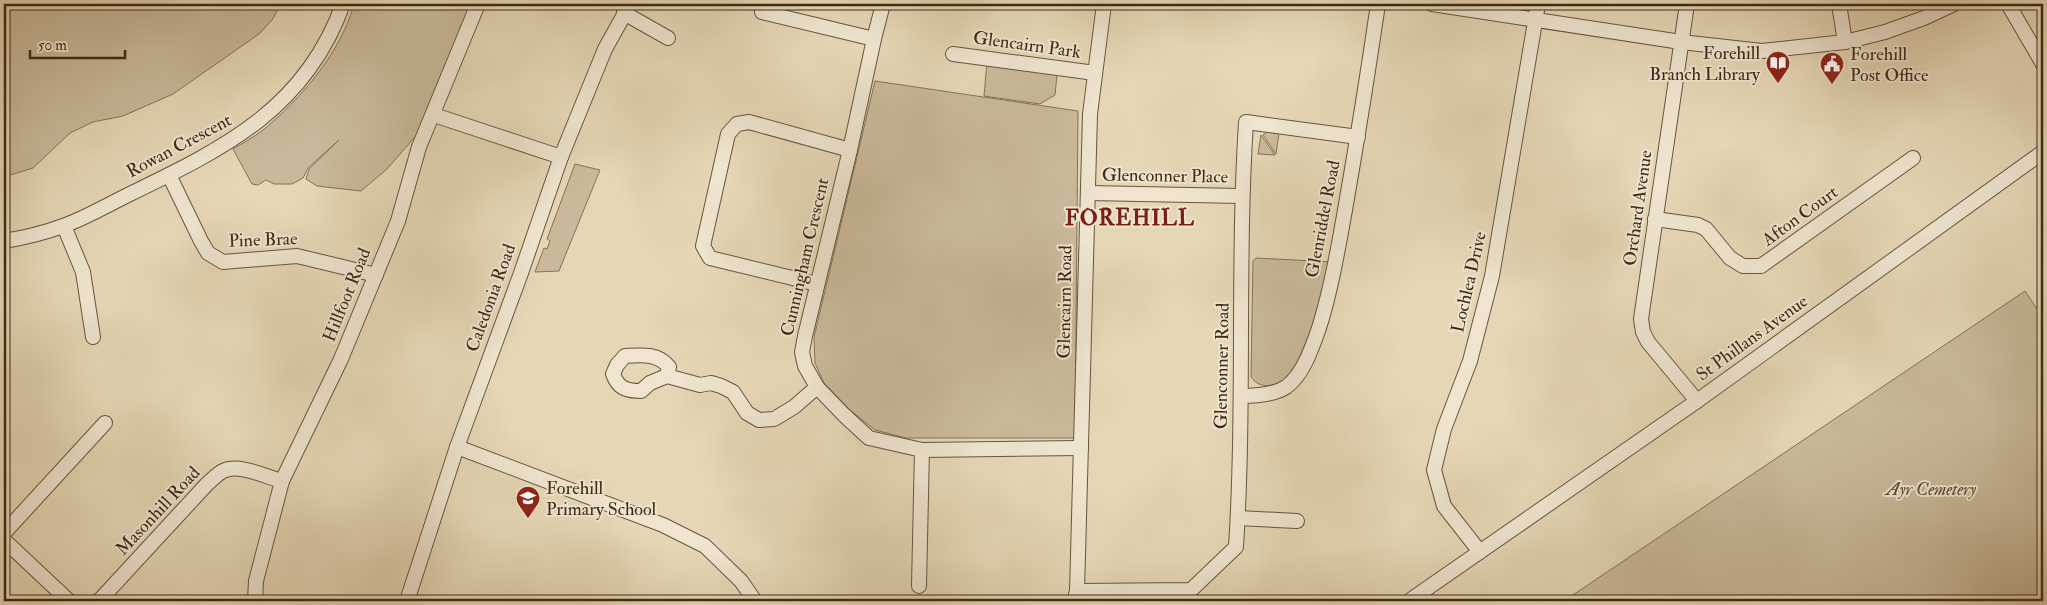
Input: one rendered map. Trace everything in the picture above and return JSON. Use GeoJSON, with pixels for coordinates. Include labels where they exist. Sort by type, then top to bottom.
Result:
{"type":"FeatureCollection","features":[{"type":"Feature","properties":{"kind":"street","name":"Rowan Crescent"},"geometry":{"type":"LineString","coordinates":[[4,241],[64,226],[211,154],[244,134],[279,104],[304,76],[323,50],[336,24],[343,4]]}},
{"type":"Feature","properties":{"kind":"street","name":"Hillfoot Road"},"geometry":{"type":"LineString","coordinates":[[255,601],[256,581],[282,481],[341,359],[376,275],[398,221],[419,147],[434,115],[478,4]]}},
{"type":"Feature","properties":{"kind":"street","name":"Cunningham Crescent"},"geometry":{"type":"LineString","coordinates":[[883,4],[802,352],[805,366],[817,387],[869,438],[922,450],[1081,448]]}},
{"type":"Feature","properties":{"kind":"street","name":"Glencairn Road"},"geometry":{"type":"LineString","coordinates":[[1076,596],[1090,114],[1104,4]]}},
{"type":"Feature","properties":{"kind":"street","name":"Glenriddel Road"},"geometry":{"type":"LineString","coordinates":[[1241,396],[1269,394],[1286,387],[1299,372],[1308,356],[1319,328],[1334,267],[1358,137],[1378,4]]}},
{"type":"Feature","properties":{"kind":"street"},"geometry":{"type":"LineString","coordinates":[[1432,4],[1681,42],[1762,51],[1845,42],[1885,32],[1924,18],[1954,4]]}},
{"type":"Feature","properties":{"kind":"street","name":"Lochlea Drive"},"geometry":{"type":"LineString","coordinates":[[1480,552],[1444,506],[1434,470],[1444,429],[1470,361],[1492,276],[1538,4]]}},
{"type":"Feature","properties":{"kind":"street","name":"Orchard Avenue"},"geometry":{"type":"LineString","coordinates":[[1687,4],[1641,319],[1643,332],[1648,342],[1697,400]]}},
{"type":"Feature","properties":{"kind":"street"},"geometry":{"type":"LineString","coordinates":[[1839,4],[1845,42]]}},
{"type":"Feature","properties":{"kind":"street"},"geometry":{"type":"LineString","coordinates":[[2008,4],[2043,64]]}},
{"type":"Feature","properties":{"kind":"street","name":"Caledonia Road"},"geometry":{"type":"LineString","coordinates":[[407,601],[457,447],[561,158],[605,49],[627,8],[668,38]]}},
{"type":"Feature","properties":{"kind":"street"},"geometry":{"type":"LineString","coordinates":[[762,12],[874,38]]}},
{"type":"Feature","properties":{"kind":"street","name":"Glencairn Park"},"geometry":{"type":"LineString","coordinates":[[953,54],[1095,73]]}},
{"type":"Feature","properties":{"kind":"street"},"geometry":{"type":"LineString","coordinates":[[434,115],[561,158]]}},
{"type":"Feature","properties":{"kind":"street"},"geometry":{"type":"LineString","coordinates":[[817,284],[710,258],[706,252],[703,246],[728,134],[737,124],[749,122],[850,150]]}},
{"type":"Feature","properties":{"kind":"street","name":"Glenconner Road"},"geometry":{"type":"LineString","coordinates":[[1076,596],[1191,590],[1236,547],[1241,396],[1242,196],[1246,122],[1358,137]]}},
{"type":"Feature","properties":{"kind":"street","name":"St Phillans Avenue"},"geometry":{"type":"LineString","coordinates":[[1409,601],[1697,400],[2043,152]]}},
{"type":"Feature","properties":{"kind":"street","name":"Afton Court"},"geometry":{"type":"LineString","coordinates":[[1655,219],[1706,229],[1730,258],[1743,266],[1761,266],[1912,158]]}},
{"type":"Feature","properties":{"kind":"street","name":"Pine Brae"},"geometry":{"type":"LineString","coordinates":[[169,175],[208,253],[223,262],[297,256],[376,275]]}},
{"type":"Feature","properties":{"kind":"street","name":"Glenconner Place"},"geometry":{"type":"LineString","coordinates":[[1088,193],[1242,196]]}},
{"type":"Feature","properties":{"kind":"street"},"geometry":{"type":"LineString","coordinates":[[64,226],[83,272],[93,337]]}},
{"type":"Feature","properties":{"kind":"street"},"geometry":{"type":"LineString","coordinates":[[667,376],[700,385],[721,386],[733,392],[747,413],[759,420],[774,419],[794,407],[817,387]]}},
{"type":"Feature","properties":{"kind":"street"},"geometry":{"type":"LineString","coordinates":[[4,533],[105,423]]}},
{"type":"Feature","properties":{"kind":"street"},"geometry":{"type":"LineString","coordinates":[[457,447],[663,525],[705,546],[741,580],[755,601]]}},
{"type":"Feature","properties":{"kind":"street"},"geometry":{"type":"LineString","coordinates":[[919,586],[922,450]]}},
{"type":"Feature","properties":{"kind":"street","name":"Masonhill Road"},"geometry":{"type":"LineString","coordinates":[[99,601],[207,484],[222,471],[233,469],[247,470],[282,481]]}},
{"type":"Feature","properties":{"kind":"street"},"geometry":{"type":"LineString","coordinates":[[1238,518],[1297,521]]}},
{"type":"Feature","properties":{"kind":"street"},"geometry":{"type":"LineString","coordinates":[[4,540],[69,601]]}},
{"type":"Feature","properties":{"kind":"green space"},"geometry":{"type":"Polygon","coordinates":[[[4,4],[281,4],[272,20],[259,34],[173,94],[123,116],[93,122],[70,133],[33,168],[4,177],[4,4]]]}},
{"type":"Feature","properties":{"kind":"green space"},"geometry":{"type":"Polygon","coordinates":[[[354,4],[478,4],[434,115],[387,169],[361,191],[317,186],[306,179],[309,169],[339,140],[308,168],[303,178],[292,184],[274,184],[266,180],[258,185],[252,184],[233,149],[263,130],[305,89],[330,57],[340,40],[354,4]]]}},
{"type":"Feature","properties":{"kind":"green space"},"geometry":{"type":"Polygon","coordinates":[[[987,62],[1057,75],[1055,95],[1040,104],[984,96],[987,62]]]}},
{"type":"Feature","properties":{"kind":"green space"},"geometry":{"type":"Polygon","coordinates":[[[875,81],[1078,111],[1075,438],[906,438],[875,430],[850,410],[824,383],[815,363],[814,337],[875,81]]]}},
{"type":"Feature","properties":{"kind":"green space"},"geometry":{"type":"Polygon","coordinates":[[[1268,131],[1279,133],[1276,154],[1263,135],[1268,131]]]}},
{"type":"Feature","properties":{"kind":"green space"},"geometry":{"type":"Polygon","coordinates":[[[1261,135],[1275,155],[1258,154],[1261,135]]]}},
{"type":"Feature","properties":{"kind":"green space"},"geometry":{"type":"Polygon","coordinates":[[[575,164],[600,170],[559,271],[535,272],[544,248],[547,249],[550,241],[547,239],[575,164]]]}},
{"type":"Feature","properties":{"kind":"green space"},"geometry":{"type":"Polygon","coordinates":[[[1256,258],[1333,262],[1311,337],[1299,365],[1285,380],[1268,386],[1260,384],[1251,377],[1253,261],[1256,258]]]}},
{"type":"Feature","properties":{"kind":"green space","name":"Ayr Cemetery"},"geometry":{"type":"Polygon","coordinates":[[[2025,291],[2043,318],[2043,601],[1564,601],[2025,291]]]}},
{"type":"Feature","properties":{"kind":"place","name":"Forehill Branch Library"},"geometry":{"type":"Point","coordinates":[1778,84]}},
{"type":"Feature","properties":{"kind":"place","name":"Forehill Post Office"},"geometry":{"type":"Point","coordinates":[1832,85]}},
{"type":"Feature","properties":{"kind":"place","name":"Forehill Primary School"},"geometry":{"type":"Point","coordinates":[528,519]}},
{"type":"Feature","properties":{"kind":"district","name":"FOREHILL"},"geometry":{"type":"Point","coordinates":[1130,218]}}]}
